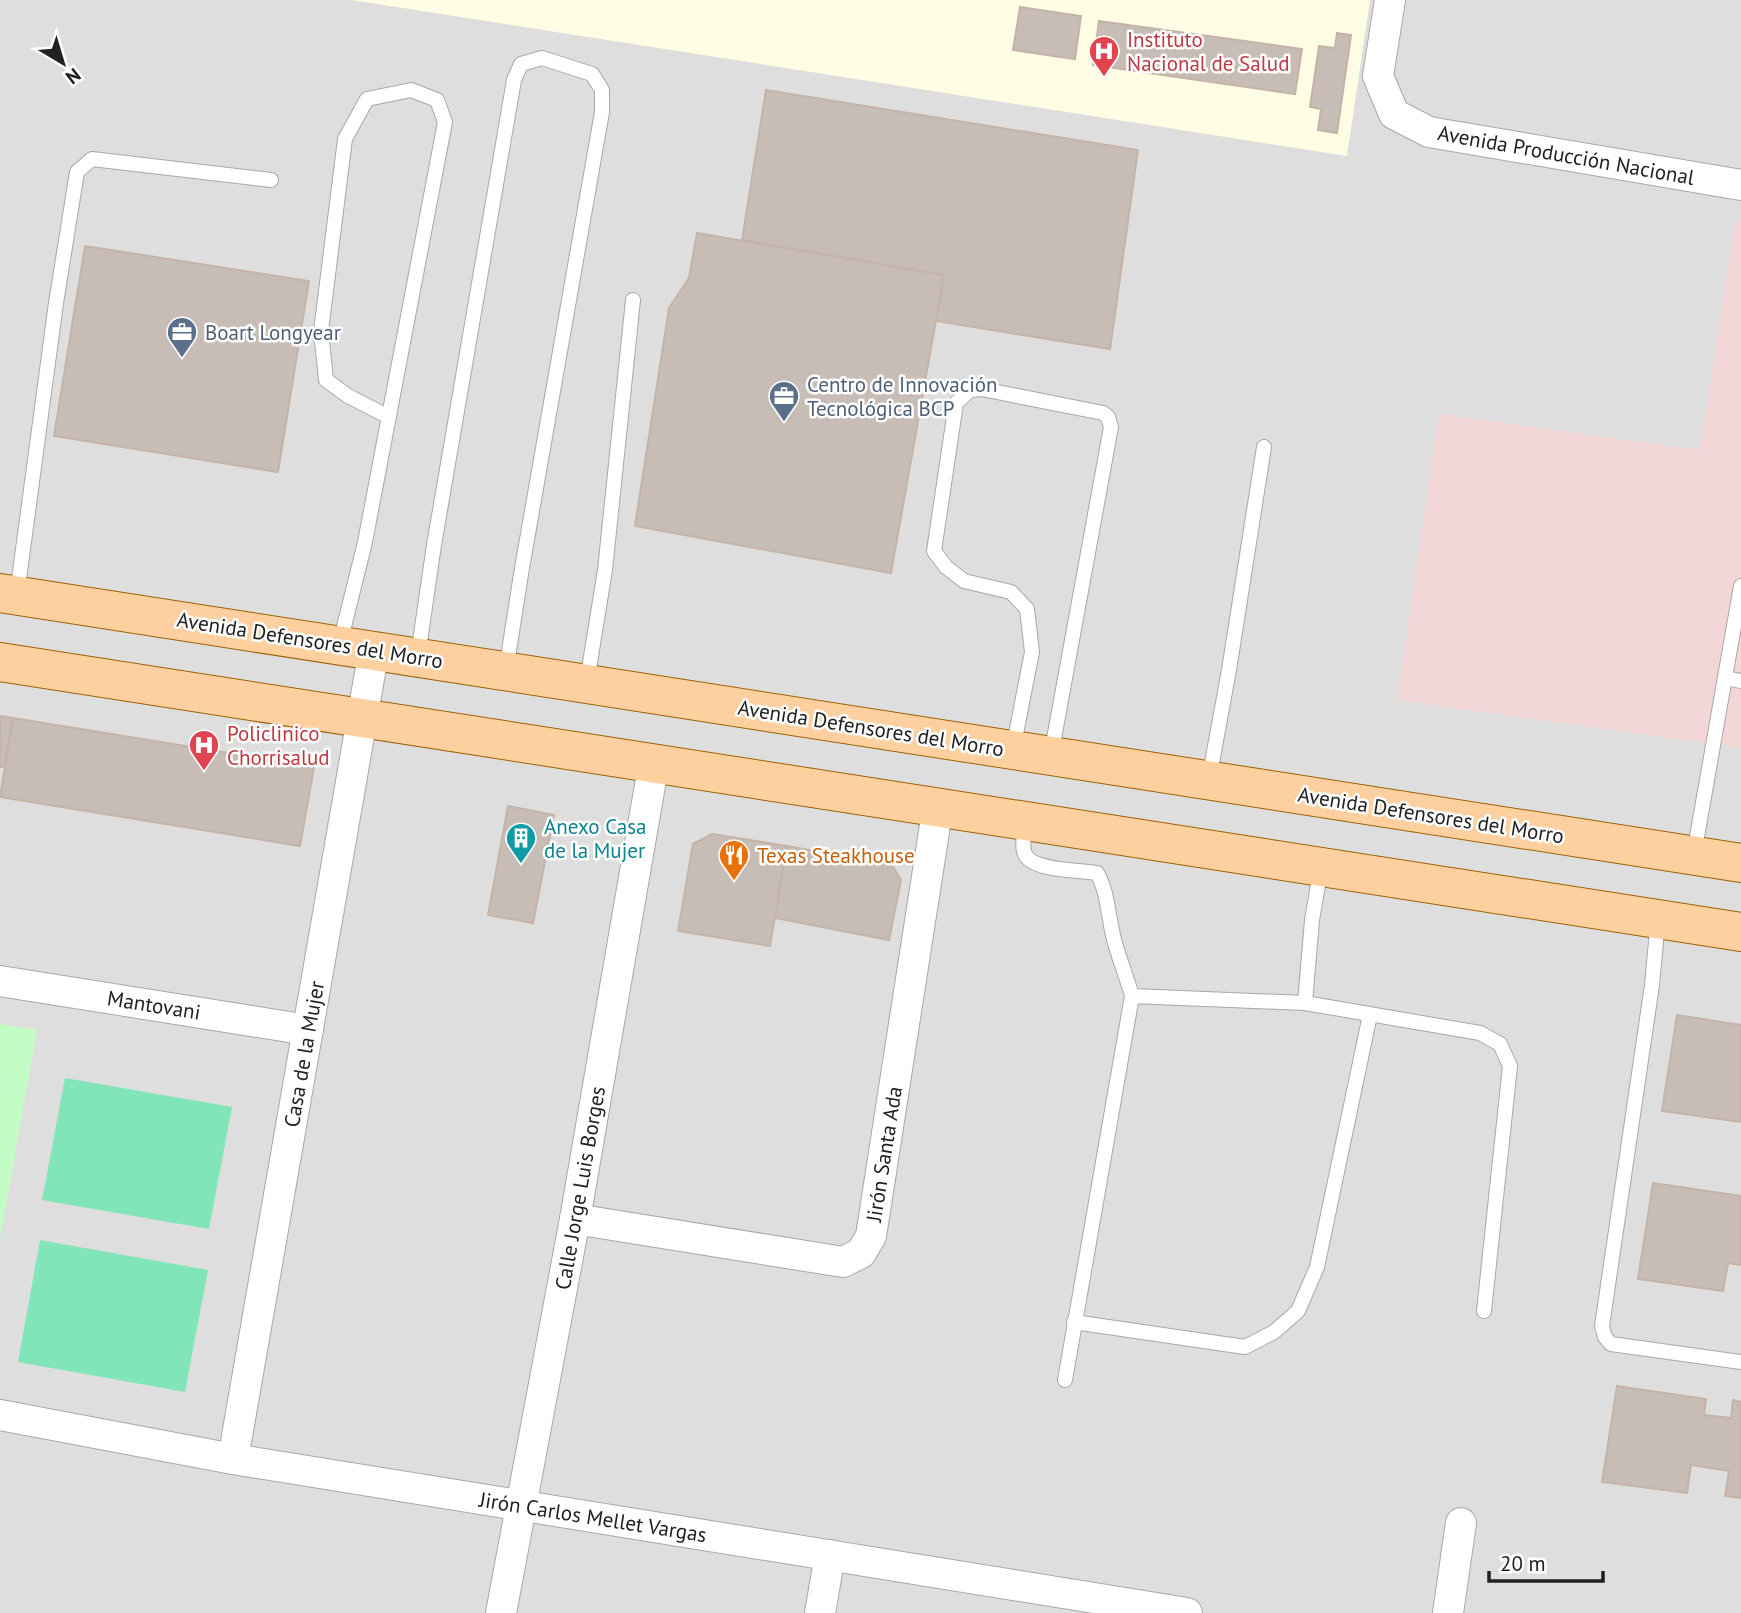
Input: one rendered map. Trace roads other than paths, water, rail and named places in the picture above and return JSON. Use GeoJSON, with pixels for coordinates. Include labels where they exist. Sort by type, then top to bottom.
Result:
{"type":"FeatureCollection","features":[{"type":"Feature","properties":{"kind":"main road","name":"Avenida Defensores del Morro"},"geometry":{"type":"LineString","coordinates":[[9,594],[1741,863]]}},
{"type":"Feature","properties":{"kind":"main road"},"geometry":{"type":"LineString","coordinates":[[0,662],[1741,932]]}},
{"type":"Feature","properties":{"kind":"street","name":"Avenida Producción Nacional"},"geometry":{"type":"LineString","coordinates":[[1390,0],[1378,76],[1394,114],[1429,132],[1741,186]]}},
{"type":"Feature","properties":{"kind":"street","name":"Casa de la Mujer"},"geometry":{"type":"LineString","coordinates":[[233,1459],[363,717],[357,647]]}},
{"type":"Feature","properties":{"kind":"street","name":"Calle Jorge Luis Borges"},"geometry":{"type":"LineString","coordinates":[[501,1613],[575,1219],[654,762]]}},
{"type":"Feature","properties":{"kind":"street","name":"Jirón Santa Ada"},"geometry":{"type":"LineString","coordinates":[[575,1219],[843,1262],[861,1253],[871,1236],[938,806]]}},
{"type":"Feature","properties":{"kind":"street","name":"Mantovani"},"geometry":{"type":"LineString","coordinates":[[0,981],[308,1030]]}},
{"type":"Feature","properties":{"kind":"street","name":"Jirón Carlos Mellet Vargas"},"geometry":{"type":"LineString","coordinates":[[0,1415],[233,1459],[1186,1613]]}},
{"type":"Feature","properties":{"kind":"street"},"geometry":{"type":"LineString","coordinates":[[1447,1613],[1461,1523]]}},
{"type":"Feature","properties":{"kind":"street"},"geometry":{"type":"LineString","coordinates":[[820,1613],[830,1555]]}},
{"type":"Feature","properties":{"kind":"lane"},"geometry":{"type":"LineString","coordinates":[[418,656],[436,531],[514,80],[521,65],[542,58],[592,74],[602,90],[602,112],[506,670]]}},
{"type":"Feature","properties":{"kind":"lane"},"geometry":{"type":"LineString","coordinates":[[357,647],[365,542],[389,417],[445,122],[437,100],[411,90],[367,99],[345,139],[321,331],[326,380],[348,396],[389,417]]}},
{"type":"Feature","properties":{"kind":"lane"},"geometry":{"type":"LineString","coordinates":[[9,594],[77,172],[92,159],[271,180]]}},
{"type":"Feature","properties":{"kind":"lane"},"geometry":{"type":"LineString","coordinates":[[586,683],[605,570],[633,300]]}},
{"type":"Feature","properties":{"kind":"lane"},"geometry":{"type":"LineString","coordinates":[[1013,750],[1023,708],[1031,652],[1027,609],[1012,592],[964,581],[946,567],[934,551],[956,403],[970,390],[982,389],[1103,413],[1108,417],[1111,427],[1051,756]]}},
{"type":"Feature","properties":{"kind":"lane"},"geometry":{"type":"LineString","coordinates":[[1209,780],[1264,447]]}},
{"type":"Feature","properties":{"kind":"lane"},"geometry":{"type":"LineString","coordinates":[[1694,856],[1741,586]]}},
{"type":"Feature","properties":{"kind":"lane"},"geometry":{"type":"LineString","coordinates":[[1726,678],[1741,681]]}},
{"type":"Feature","properties":{"kind":"lane"},"geometry":{"type":"LineString","coordinates":[[1026,820],[1023,852],[1030,862],[1042,867],[1097,873],[1104,888],[1115,942],[1132,996],[1065,1380]]}},
{"type":"Feature","properties":{"kind":"lane"},"geometry":{"type":"LineString","coordinates":[[1305,1003],[1312,920],[1322,866]]}},
{"type":"Feature","properties":{"kind":"lane"},"geometry":{"type":"LineString","coordinates":[[1658,919],[1652,985],[1602,1326],[1611,1345],[1741,1362]]}},
{"type":"Feature","properties":{"kind":"lane"},"geometry":{"type":"LineString","coordinates":[[1132,996],[1305,1003],[1480,1033],[1500,1044],[1510,1066],[1484,1311]]}},
{"type":"Feature","properties":{"kind":"lane"},"geometry":{"type":"LineString","coordinates":[[1074,1322],[1245,1347],[1274,1332],[1298,1311],[1317,1267],[1370,1015]]}},
{"type":"Feature","properties":{"kind":"place","name":"Instituto Nacional de Salud"},"geometry":{"type":"Point","coordinates":[1104,78]}},
{"type":"Feature","properties":{"kind":"place","name":"Boart Longyear"},"geometry":{"type":"Point","coordinates":[182,359]}},
{"type":"Feature","properties":{"kind":"place","name":"Centro de Innovación Tecnológica BCP"},"geometry":{"type":"Point","coordinates":[784,423]}},
{"type":"Feature","properties":{"kind":"place","name":"Policlinico Chorrisalud"},"geometry":{"type":"Point","coordinates":[204,772]}},
{"type":"Feature","properties":{"kind":"place","name":"Anexo Casa de la Mujer"},"geometry":{"type":"Point","coordinates":[521,865]}},
{"type":"Feature","properties":{"kind":"place","name":"Texas Steakhouse"},"geometry":{"type":"Point","coordinates":[734,882]}}]}
